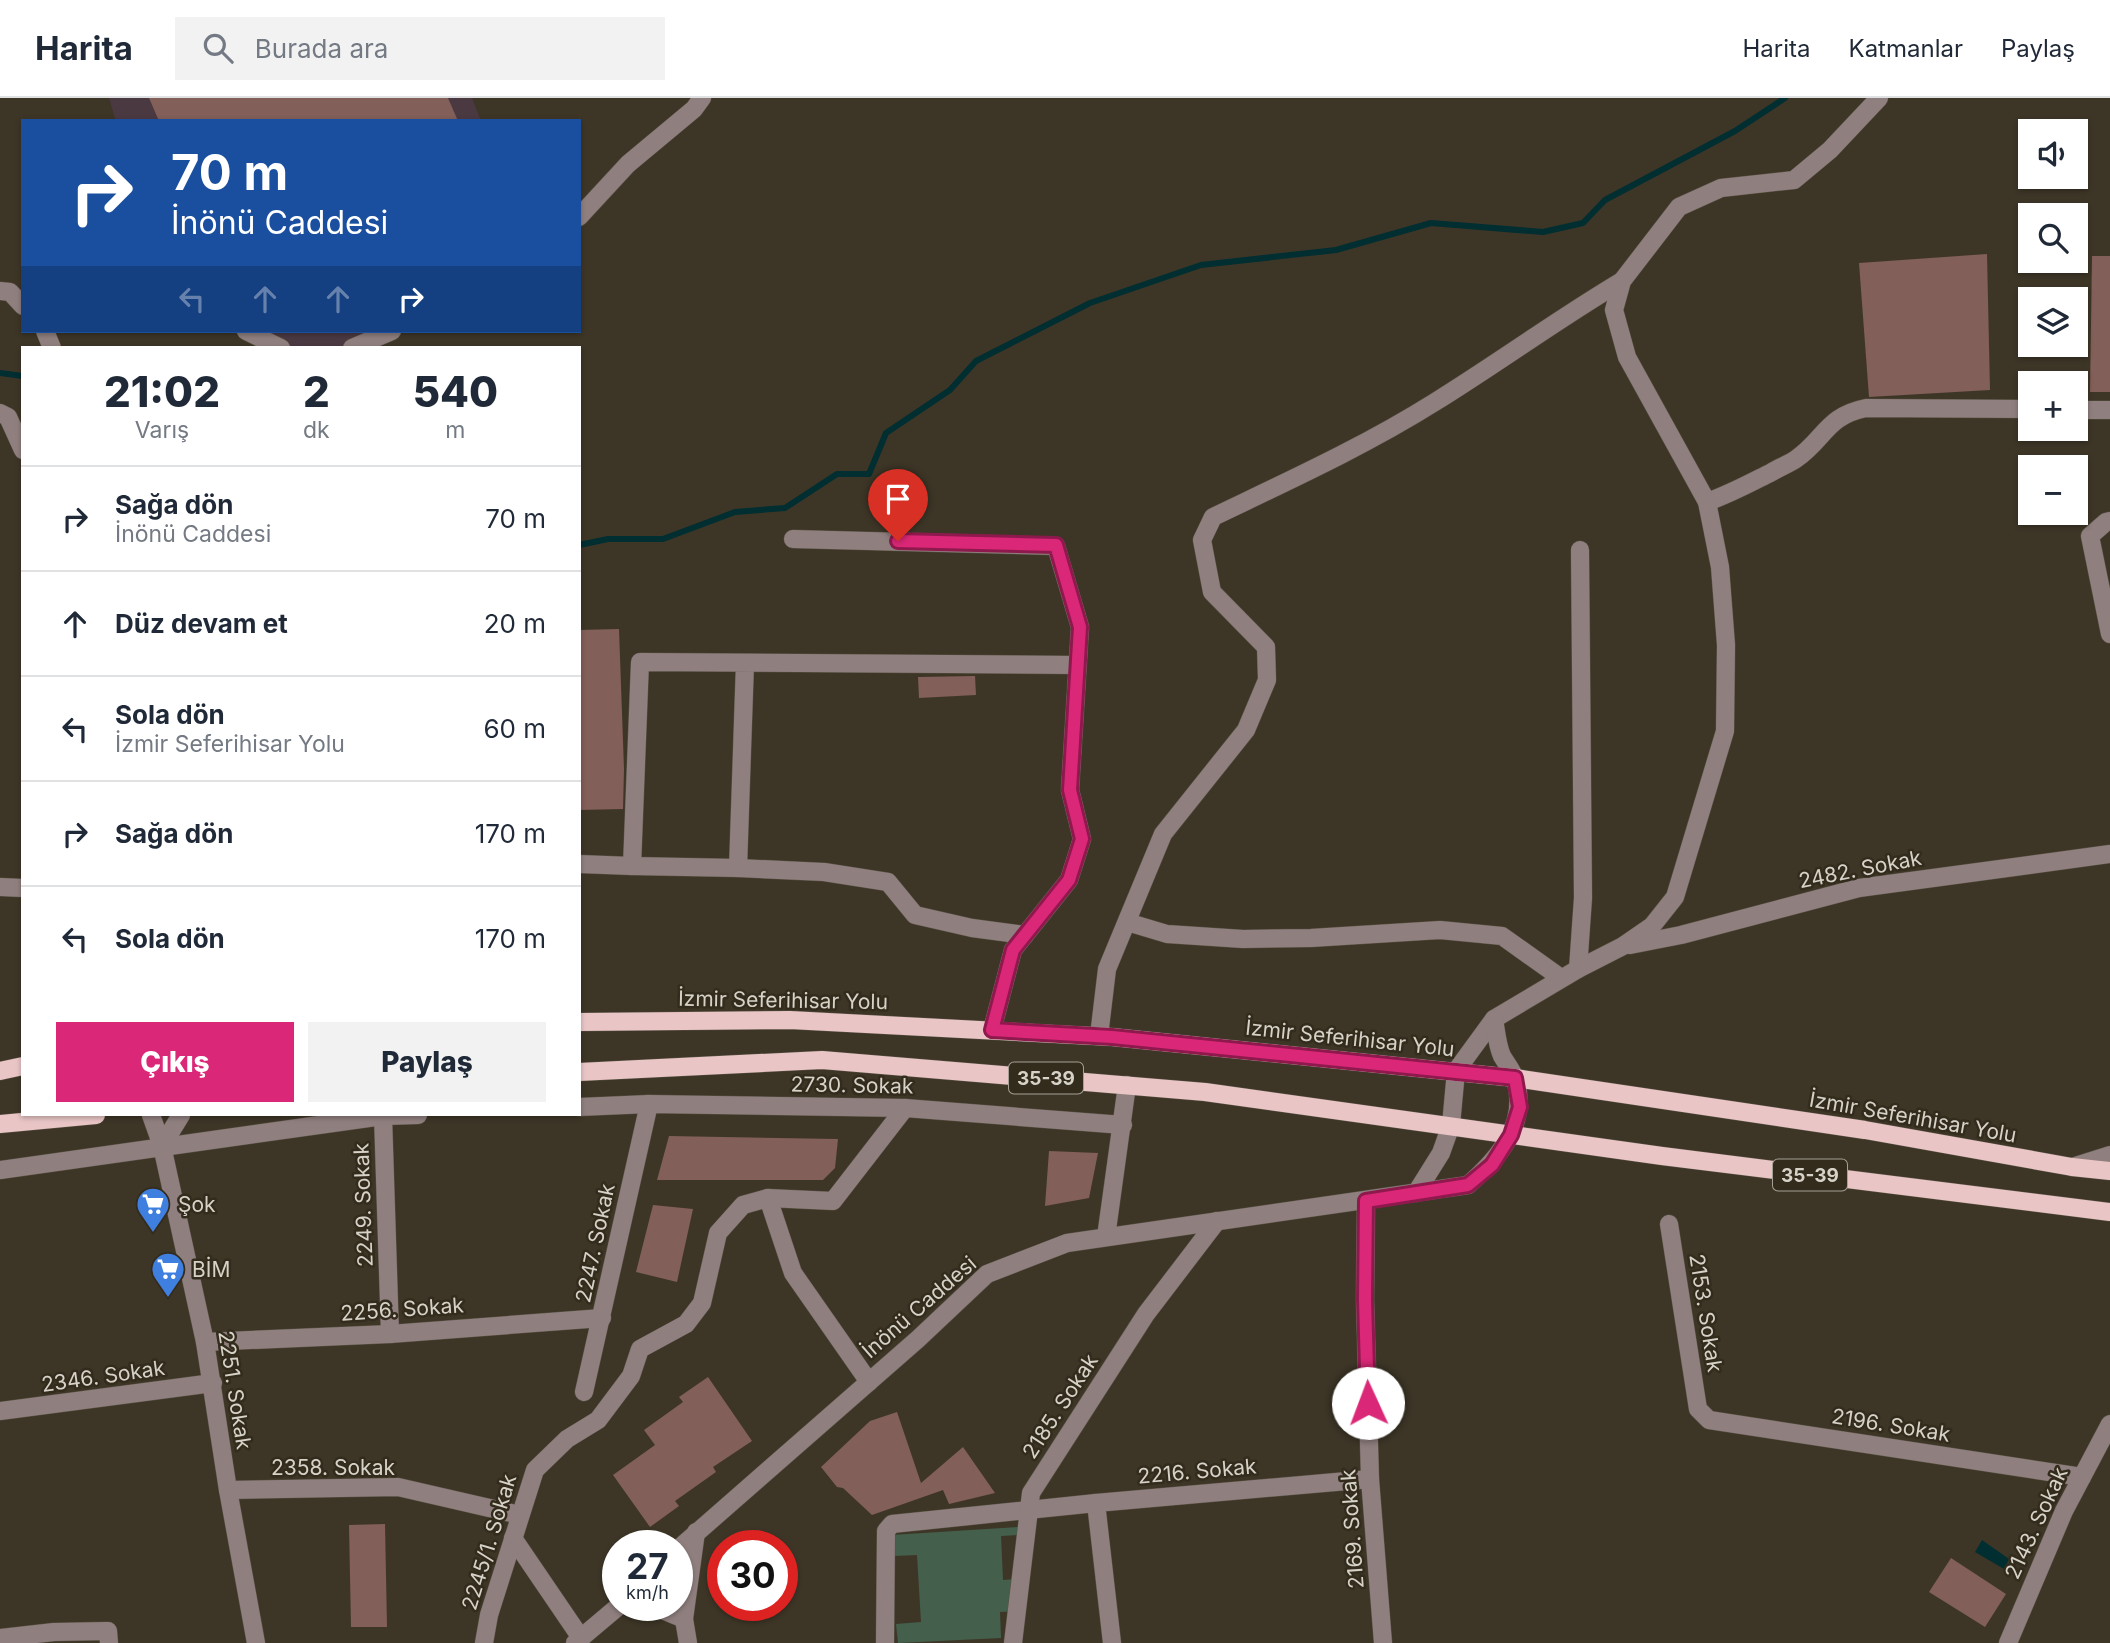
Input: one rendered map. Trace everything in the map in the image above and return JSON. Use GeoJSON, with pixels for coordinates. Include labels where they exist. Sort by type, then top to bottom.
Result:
{"type":"FeatureCollection","features":[{"type":"Feature","properties":{"kind":"main road","name":"İzmir Seferihisar Yolu"},"geometry":{"type":"LineString","coordinates":[[581,1022],[790,1020],[1099,1036],[1515,1078],[1865,1130],[2072,1167],[2110,1171]]}},
{"type":"Feature","properties":{"kind":"main road","name":"35-39"},"geometry":{"type":"LineString","coordinates":[[581,1072],[822,1060],[1205,1092],[1661,1156],[2110,1212]]}},
{"type":"Feature","properties":{"kind":"main road"},"geometry":{"type":"LineString","coordinates":[[0,1071],[21,1066]]}},
{"type":"Feature","properties":{"kind":"main road"},"geometry":{"type":"LineString","coordinates":[[0,1124],[85,1116]]}},
{"type":"Feature","properties":{"kind":"street"},"geometry":{"type":"LineString","coordinates":[[581,215],[628,164],[694,108],[702,98]]}},
{"type":"Feature","properties":{"kind":"street"},"geometry":{"type":"LineString","coordinates":[[1099,1036],[1107,969],[1163,834],[1246,730],[1267,680],[1266,647],[1212,592],[1202,540],[1213,517],[1355,447],[1433,404],[1563,316],[1622,281],[1679,208],[1721,188],[1794,180],[1830,150],[1879,98]]}},
{"type":"Feature","properties":{"kind":"street"},"geometry":{"type":"LineString","coordinates":[[1416,1193],[1441,1153],[1451,1125],[1456,1071],[1494,1019],[1561,978],[1623,946],[1652,926],[1675,897],[1725,731],[1726,645],[1720,567],[1707,502],[1627,356],[1614,310],[1622,281]]}},
{"type":"Feature","properties":{"kind":"street"},"geometry":{"type":"LineString","coordinates":[[250,333],[277,346]]}},
{"type":"Feature","properties":{"kind":"street"},"geometry":{"type":"LineString","coordinates":[[357,346],[387,333]]}},
{"type":"Feature","properties":{"kind":"street"},"geometry":{"type":"LineString","coordinates":[[1707,502],[1732,493],[1796,459],[1837,418],[1855,410],[2018,409]]}},
{"type":"Feature","properties":{"kind":"street"},"geometry":{"type":"LineString","coordinates":[[2088,410],[2110,410]]}},
{"type":"Feature","properties":{"kind":"street"},"geometry":{"type":"LineString","coordinates":[[0,413],[8,417],[21,446]]}},
{"type":"Feature","properties":{"kind":"street"},"geometry":{"type":"LineString","coordinates":[[2110,521],[2090,536],[2110,635]]}},
{"type":"Feature","properties":{"kind":"street"},"geometry":{"type":"LineString","coordinates":[[793,539],[1056,545],[1080,627],[1070,790],[1082,839],[1069,880],[1013,950],[992,1030]]}},
{"type":"Feature","properties":{"kind":"street"},"geometry":{"type":"LineString","coordinates":[[1578,969],[1583,898],[1580,550]]}},
{"type":"Feature","properties":{"kind":"street"},"geometry":{"type":"LineString","coordinates":[[632,866],[640,662],[1077,665]]}},
{"type":"Feature","properties":{"kind":"street"},"geometry":{"type":"LineString","coordinates":[[738,868],[746,663]]}},
{"type":"Feature","properties":{"kind":"street","name":"2482. Sokak"},"geometry":{"type":"LineString","coordinates":[[1623,946],[1681,935],[1859,888],[2110,854]]}},
{"type":"Feature","properties":{"kind":"street"},"geometry":{"type":"LineString","coordinates":[[581,864],[824,872],[888,882],[915,915],[972,928],[1025,935]]}},
{"type":"Feature","properties":{"kind":"street"},"geometry":{"type":"LineString","coordinates":[[0,887],[21,888]]}},
{"type":"Feature","properties":{"kind":"street"},"geometry":{"type":"LineString","coordinates":[[1127,922],[1167,934],[1243,939],[1311,938],[1440,930],[1502,936],[1561,978]]}},
{"type":"Feature","properties":{"kind":"street"},"geometry":{"type":"LineString","coordinates":[[1494,1019],[1500,1053],[1515,1078]]}},
{"type":"Feature","properties":{"kind":"street","name":"İnönü Caddesi"},"geometry":{"type":"LineString","coordinates":[[693,1535],[869,1382],[987,1274],[1067,1243],[1468,1185],[1492,1165],[1511,1135],[1520,1107],[1515,1078]]}},
{"type":"Feature","properties":{"kind":"street"},"geometry":{"type":"LineString","coordinates":[[1106,1237],[1127,1085]]}},
{"type":"Feature","properties":{"kind":"street","name":"2730. Sokak"},"geometry":{"type":"LineString","coordinates":[[581,1107],[649,1104],[905,1108],[1123,1125]]}},
{"type":"Feature","properties":{"kind":"street","name":"2247. Sokak"},"geometry":{"type":"LineString","coordinates":[[584,1392],[649,1104]]}},
{"type":"Feature","properties":{"kind":"street","name":"2245/1. Sokak"},"geometry":{"type":"LineString","coordinates":[[484,1643],[489,1615],[535,1470],[567,1439],[598,1420],[631,1376],[640,1349],[686,1324],[702,1303],[718,1233],[743,1205],[768,1198],[833,1201],[905,1108]]}},
{"type":"Feature","properties":{"kind":"street","name":"2251. Sokak"},"geometry":{"type":"LineString","coordinates":[[151,1116],[162,1146],[205,1342],[256,1643]]}},
{"type":"Feature","properties":{"kind":"street"},"geometry":{"type":"LineString","coordinates":[[162,1146],[180,1116]]}},
{"type":"Feature","properties":{"kind":"street"},"geometry":{"type":"LineString","coordinates":[[0,1170],[383,1116]]}},
{"type":"Feature","properties":{"kind":"street","name":"2249. Sokak"},"geometry":{"type":"LineString","coordinates":[[383,1116],[390,1334]]}},
{"type":"Feature","properties":{"kind":"street"},"geometry":{"type":"LineString","coordinates":[[2072,1167],[2110,1155]]}},
{"type":"Feature","properties":{"kind":"street"},"geometry":{"type":"LineString","coordinates":[[768,1198],[793,1273],[869,1382]]}},
{"type":"Feature","properties":{"kind":"street","name":"2169. Sokak"},"geometry":{"type":"LineString","coordinates":[[1366,1201],[1365,1300],[1370,1479],[1383,1643]]}},
{"type":"Feature","properties":{"kind":"street","name":"2185. Sokak"},"geometry":{"type":"LineString","coordinates":[[1013,1643],[1031,1493],[1146,1314],[1217,1221]]}},
{"type":"Feature","properties":{"kind":"street","name":"2153. Sokak"},"geometry":{"type":"LineString","coordinates":[[1669,1224],[1698,1409]]}},
{"type":"Feature","properties":{"kind":"street","name":"2256. Sokak"},"geometry":{"type":"LineString","coordinates":[[205,1342],[390,1334],[602,1318]]}},
{"type":"Feature","properties":{"kind":"street","name":"2346. Sokak"},"geometry":{"type":"LineString","coordinates":[[0,1411],[213,1383]]}},
{"type":"Feature","properties":{"kind":"street","name":"2196. Sokak"},"geometry":{"type":"LineString","coordinates":[[1698,1409],[1709,1420],[2082,1477]]}},
{"type":"Feature","properties":{"kind":"street","name":"2143. Sokak"},"geometry":{"type":"LineString","coordinates":[[2008,1643],[2064,1511],[2110,1424]]}},
{"type":"Feature","properties":{"kind":"street","name":"2216. Sokak"},"geometry":{"type":"LineString","coordinates":[[885,1643],[886,1531],[892,1524],[1370,1479]]}},
{"type":"Feature","properties":{"kind":"street","name":"2358. Sokak"},"geometry":{"type":"LineString","coordinates":[[228,1490],[398,1487],[520,1515]]}},
{"type":"Feature","properties":{"kind":"street"},"geometry":{"type":"LineString","coordinates":[[1096,1503],[1112,1643]]}},
{"type":"Feature","properties":{"kind":"street"},"geometry":{"type":"LineString","coordinates":[[693,1554],[696,1532]]}},
{"type":"Feature","properties":{"kind":"street"},"geometry":{"type":"LineString","coordinates":[[513,1538],[578,1640],[602,1620]]}},
{"type":"Feature","properties":{"kind":"street"},"geometry":{"type":"LineString","coordinates":[[684,1621],[688,1643]]}},
{"type":"Feature","properties":{"kind":"street"},"geometry":{"type":"LineString","coordinates":[[0,1638],[54,1632],[108,1637]]}},
{"type":"Feature","properties":{"kind":"shaded area"},"geometry":{"type":"Polygon","coordinates":[[[109,98],[472,98],[480,119],[115,119],[109,98]]]}},
{"type":"Feature","properties":{"kind":"shaded area"},"geometry":{"type":"Polygon","coordinates":[[[253,333],[395,333],[365,346],[279,346],[253,333]]]}},
{"type":"Feature","properties":{"kind":"green space"},"geometry":{"type":"Polygon","coordinates":[[[1018,1527],[1018,1535],[1001,1536],[1003,1580],[1016,1579],[1018,1611],[1000,1612],[1001,1638],[898,1643],[896,1624],[921,1622],[917,1555],[893,1556],[892,1535],[1018,1527]]]}},
{"type":"Feature","properties":{"kind":"water"},"geometry":{"type":"Polygon","coordinates":[[[1982,1540],[2009,1559],[2004,1569],[1975,1552],[1982,1540]]]}},
{"type":"Feature","properties":{"kind":"building"},"geometry":{"type":"Polygon","coordinates":[[[149,98],[448,98],[457,119],[158,119],[149,98]]]}},
{"type":"Feature","properties":{"kind":"building"},"geometry":{"type":"Polygon","coordinates":[[[1987,254],[1990,390],[1869,397],[1859,263],[1987,254]]]}},
{"type":"Feature","properties":{"kind":"building"},"geometry":{"type":"Polygon","coordinates":[[[2092,256],[2110,256],[2110,392],[2090,392],[2092,256]]]}},
{"type":"Feature","properties":{"kind":"building"},"geometry":{"type":"Polygon","coordinates":[[[619,629],[623,809],[581,810],[581,630],[619,629]]]}},
{"type":"Feature","properties":{"kind":"building"},"geometry":{"type":"Polygon","coordinates":[[[975,676],[976,695],[919,698],[918,677],[975,676]]]}},
{"type":"Feature","properties":{"kind":"building"},"geometry":{"type":"Polygon","coordinates":[[[669,1136],[838,1139],[835,1168],[823,1180],[657,1180],[669,1136]]]}},
{"type":"Feature","properties":{"kind":"building"},"geometry":{"type":"Polygon","coordinates":[[[1049,1151],[1098,1153],[1089,1198],[1045,1206],[1049,1151]]]}},
{"type":"Feature","properties":{"kind":"building"},"geometry":{"type":"Polygon","coordinates":[[[653,1205],[693,1209],[677,1282],[636,1272],[653,1205]]]}},
{"type":"Feature","properties":{"kind":"building"},"geometry":{"type":"Polygon","coordinates":[[[708,1377],[752,1441],[713,1467],[716,1472],[675,1501],[679,1506],[650,1527],[613,1475],[655,1445],[644,1430],[683,1402],[679,1397],[708,1377]]]}},
{"type":"Feature","properties":{"kind":"building"},"geometry":{"type":"Polygon","coordinates":[[[897,1412],[921,1483],[963,1447],[995,1493],[949,1504],[943,1490],[872,1515],[843,1488],[837,1487],[821,1467],[870,1421],[897,1412]]]}},
{"type":"Feature","properties":{"kind":"building"},"geometry":{"type":"Polygon","coordinates":[[[385,1524],[387,1627],[351,1627],[349,1525],[385,1524]]]}},
{"type":"Feature","properties":{"kind":"building"},"geometry":{"type":"Polygon","coordinates":[[[1951,1558],[2006,1594],[1985,1627],[1929,1592],[1951,1558]]]}},
{"type":"Feature","properties":{"kind":"waterway"},"geometry":{"type":"LineString","coordinates":[[581,545],[608,539],[663,539],[735,512],[785,508],[837,474],[869,474],[886,433],[950,390],[976,361],[1090,303],[1201,265],[1336,250],[1431,223],[1543,232],[1583,223],[1605,200],[1735,131],[1785,98]]}},
{"type":"Feature","properties":{"kind":"waterway"},"geometry":{"type":"LineString","coordinates":[[0,373],[21,376]]}},
{"type":"Feature","properties":{"kind":"place","name":"Şok"},"geometry":{"type":"Point","coordinates":[153,1234]}},
{"type":"Feature","properties":{"kind":"place","name":"BİM"},"geometry":{"type":"Point","coordinates":[168,1299]}},
{"type":"Feature","properties":{"kind":"route"},"geometry":{"type":"LineString","coordinates":[[898,541],[1056,545],[1080,627],[1070,790],[1082,839],[1069,880],[1013,950],[992,1030],[1112,1037],[1515,1078],[1520,1107],[1511,1135],[1492,1165],[1468,1185],[1366,1201],[1368,1403]]}}]}
